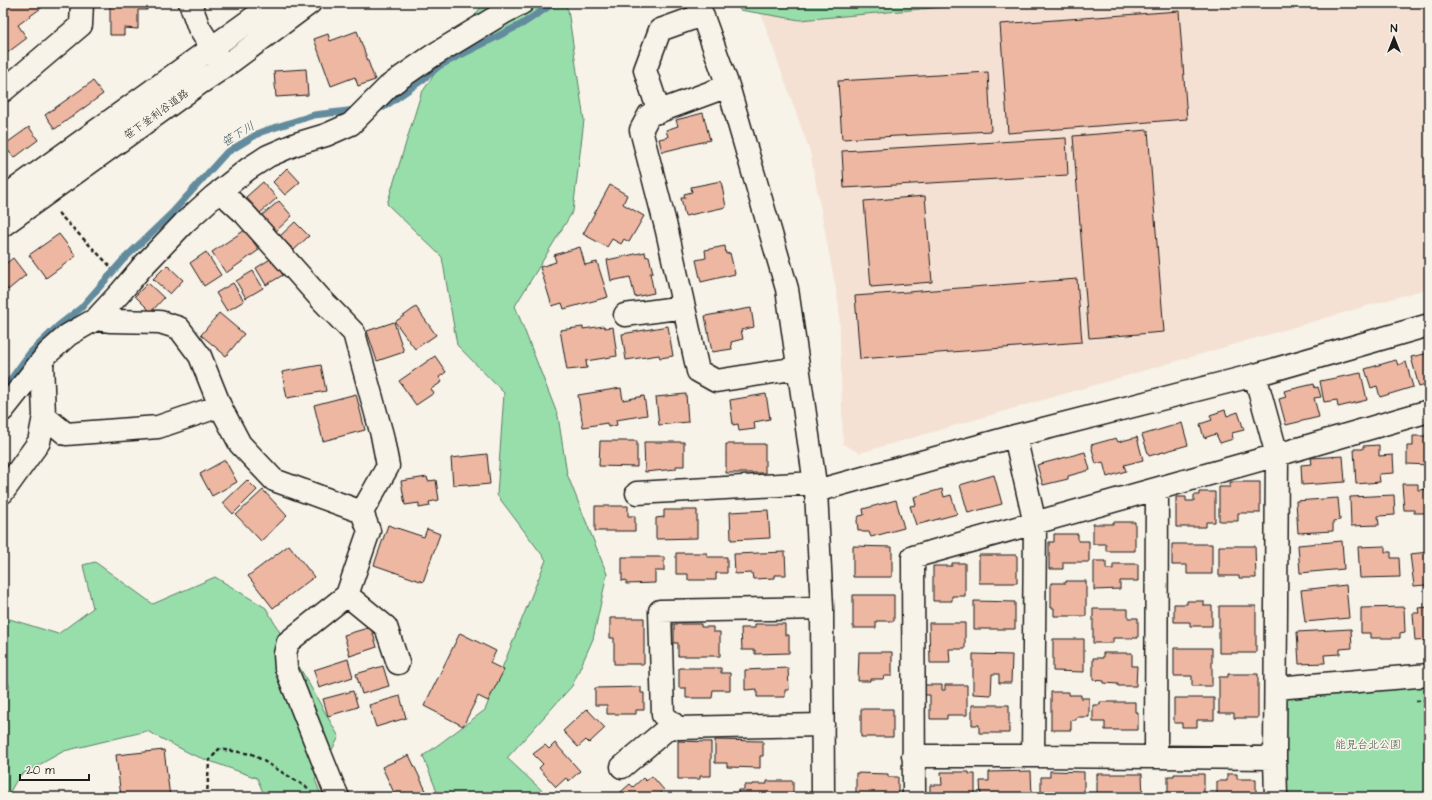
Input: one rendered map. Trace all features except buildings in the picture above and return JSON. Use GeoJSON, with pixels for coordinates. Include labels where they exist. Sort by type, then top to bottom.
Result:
{"type":"FeatureCollection","features":[{"type":"Feature","properties":{"kind":"street"},"geometry":{"type":"LineString","coordinates":[[3,91],[81,25],[82,3]]}},
{"type":"Feature","properties":{"kind":"street"},"geometry":{"type":"LineString","coordinates":[[190,3],[199,28],[224,67]]}},
{"type":"Feature","properties":{"kind":"street","name":"笹下釜利谷道路"},"geometry":{"type":"LineString","coordinates":[[3,198],[274,3]]}},
{"type":"Feature","properties":{"kind":"street","name":"笹下釜利谷道路"},"geometry":{"type":"LineString","coordinates":[[3,225],[224,67],[310,3]]}},
{"type":"Feature","properties":{"kind":"street"},"geometry":{"type":"LineString","coordinates":[[3,410],[48,353],[68,335],[96,319],[142,267],[184,223],[220,191],[248,169],[268,156],[296,144],[326,135],[351,124],[388,87],[432,56],[522,3]]}},
{"type":"Feature","properties":{"kind":"street"},"geometry":{"type":"LineString","coordinates":[[659,112],[645,70],[660,30],[700,9],[728,86],[787,289],[816,487],[822,608],[823,797]]}},
{"type":"Feature","properties":{"kind":"street"},"geometry":{"type":"LineString","coordinates":[[728,86],[649,115],[641,130],[667,231],[698,371],[716,381],[798,368]]}},
{"type":"Feature","properties":{"kind":"street"},"geometry":{"type":"LineString","coordinates":[[220,191],[245,214],[320,299],[354,333],[382,435],[388,466],[362,512],[369,531],[346,595],[288,642],[285,654],[286,668],[338,797]]}},
{"type":"Feature","properties":{"kind":"street"},"geometry":{"type":"LineString","coordinates":[[625,315],[684,308]]}},
{"type":"Feature","properties":{"kind":"street"},"geometry":{"type":"LineString","coordinates":[[96,319],[111,321],[160,322],[179,328],[200,356],[220,406],[240,444],[274,480],[362,512]]}},
{"type":"Feature","properties":{"kind":"street"},"geometry":{"type":"LineString","coordinates":[[637,493],[816,487],[1255,375],[1429,325]]}},
{"type":"Feature","properties":{"kind":"street"},"geometry":{"type":"LineString","coordinates":[[3,492],[39,442],[44,416],[42,361]]}},
{"type":"Feature","properties":{"kind":"street"},"geometry":{"type":"LineString","coordinates":[[1255,375],[1277,455],[1276,797]]}},
{"type":"Feature","properties":{"kind":"street"},"geometry":{"type":"LineString","coordinates":[[44,416],[66,434],[158,426],[220,406]]}},
{"type":"Feature","properties":{"kind":"street"},"geometry":{"type":"LineString","coordinates":[[914,797],[913,557],[1035,524],[1429,411]]}},
{"type":"Feature","properties":{"kind":"street"},"geometry":{"type":"LineString","coordinates":[[1015,436],[1035,524],[1033,756]]}},
{"type":"Feature","properties":{"kind":"street"},"geometry":{"type":"LineString","coordinates":[[1156,757],[1157,488]]}},
{"type":"Feature","properties":{"kind":"street"},"geometry":{"type":"LineString","coordinates":[[346,595],[386,627],[398,663]]}},
{"type":"Feature","properties":{"kind":"street"},"geometry":{"type":"LineString","coordinates":[[822,608],[660,611],[662,715],[678,728],[823,725]]}},
{"type":"Feature","properties":{"kind":"street"},"geometry":{"type":"LineString","coordinates":[[1276,688],[1429,675]]}},
{"type":"Feature","properties":{"kind":"street"},"geometry":{"type":"LineString","coordinates":[[622,767],[673,724]]}},
{"type":"Feature","properties":{"kind":"street"},"geometry":{"type":"LineString","coordinates":[[913,756],[1275,758]]}},
{"type":"Feature","properties":{"kind":"path"},"geometry":{"type":"LineString","coordinates":[[56,211],[109,265]]}},
{"type":"Feature","properties":{"kind":"path"},"geometry":{"type":"LineString","coordinates":[[207,797],[209,761],[219,749],[252,754],[313,790]]}},
{"type":"Feature","properties":{"kind":"shaded area"},"geometry":{"type":"Polygon","coordinates":[[[1032,3],[1429,3],[1429,288],[860,453],[843,444],[839,306],[810,152],[761,14],[1032,3]]]}},
{"type":"Feature","properties":{"kind":"green space"},"geometry":{"type":"Polygon","coordinates":[[[484,3],[564,3],[568,10],[584,120],[573,211],[515,306],[558,416],[567,474],[607,574],[593,639],[572,686],[507,758],[549,797],[439,797],[423,756],[485,710],[546,560],[497,495],[504,393],[457,345],[442,257],[387,204],[421,94],[463,31],[484,3]]]}},
{"type":"Feature","properties":{"kind":"green space"},"geometry":{"type":"Polygon","coordinates":[[[734,3],[951,3],[943,7],[800,20],[740,10],[734,3]]]}},
{"type":"Feature","properties":{"kind":"green space"},"geometry":{"type":"Polygon","coordinates":[[[95,562],[153,604],[215,577],[266,608],[339,737],[315,780],[322,797],[265,797],[257,778],[193,755],[147,731],[64,751],[19,776],[7,797],[3,797],[3,696],[10,688],[3,666],[3,617],[58,634],[93,608],[83,565],[95,562]]]}},
{"type":"Feature","properties":{"kind":"green space","name":"能見台北公園"},"geometry":{"type":"Polygon","coordinates":[[[1429,684],[1429,797],[1284,797],[1283,697],[1429,684]]]}},
{"type":"Feature","properties":{"kind":"waterway","name":"笹下川"},"geometry":{"type":"LineString","coordinates":[[375,108],[384,107],[421,81],[439,66],[522,24],[554,3]]}},
{"type":"Feature","properties":{"kind":"waterway","name":"笹下川"},"geometry":{"type":"LineString","coordinates":[[3,390],[30,353],[58,326],[81,308],[123,260],[172,213],[226,153],[261,132],[314,115],[356,110]]}}]}
